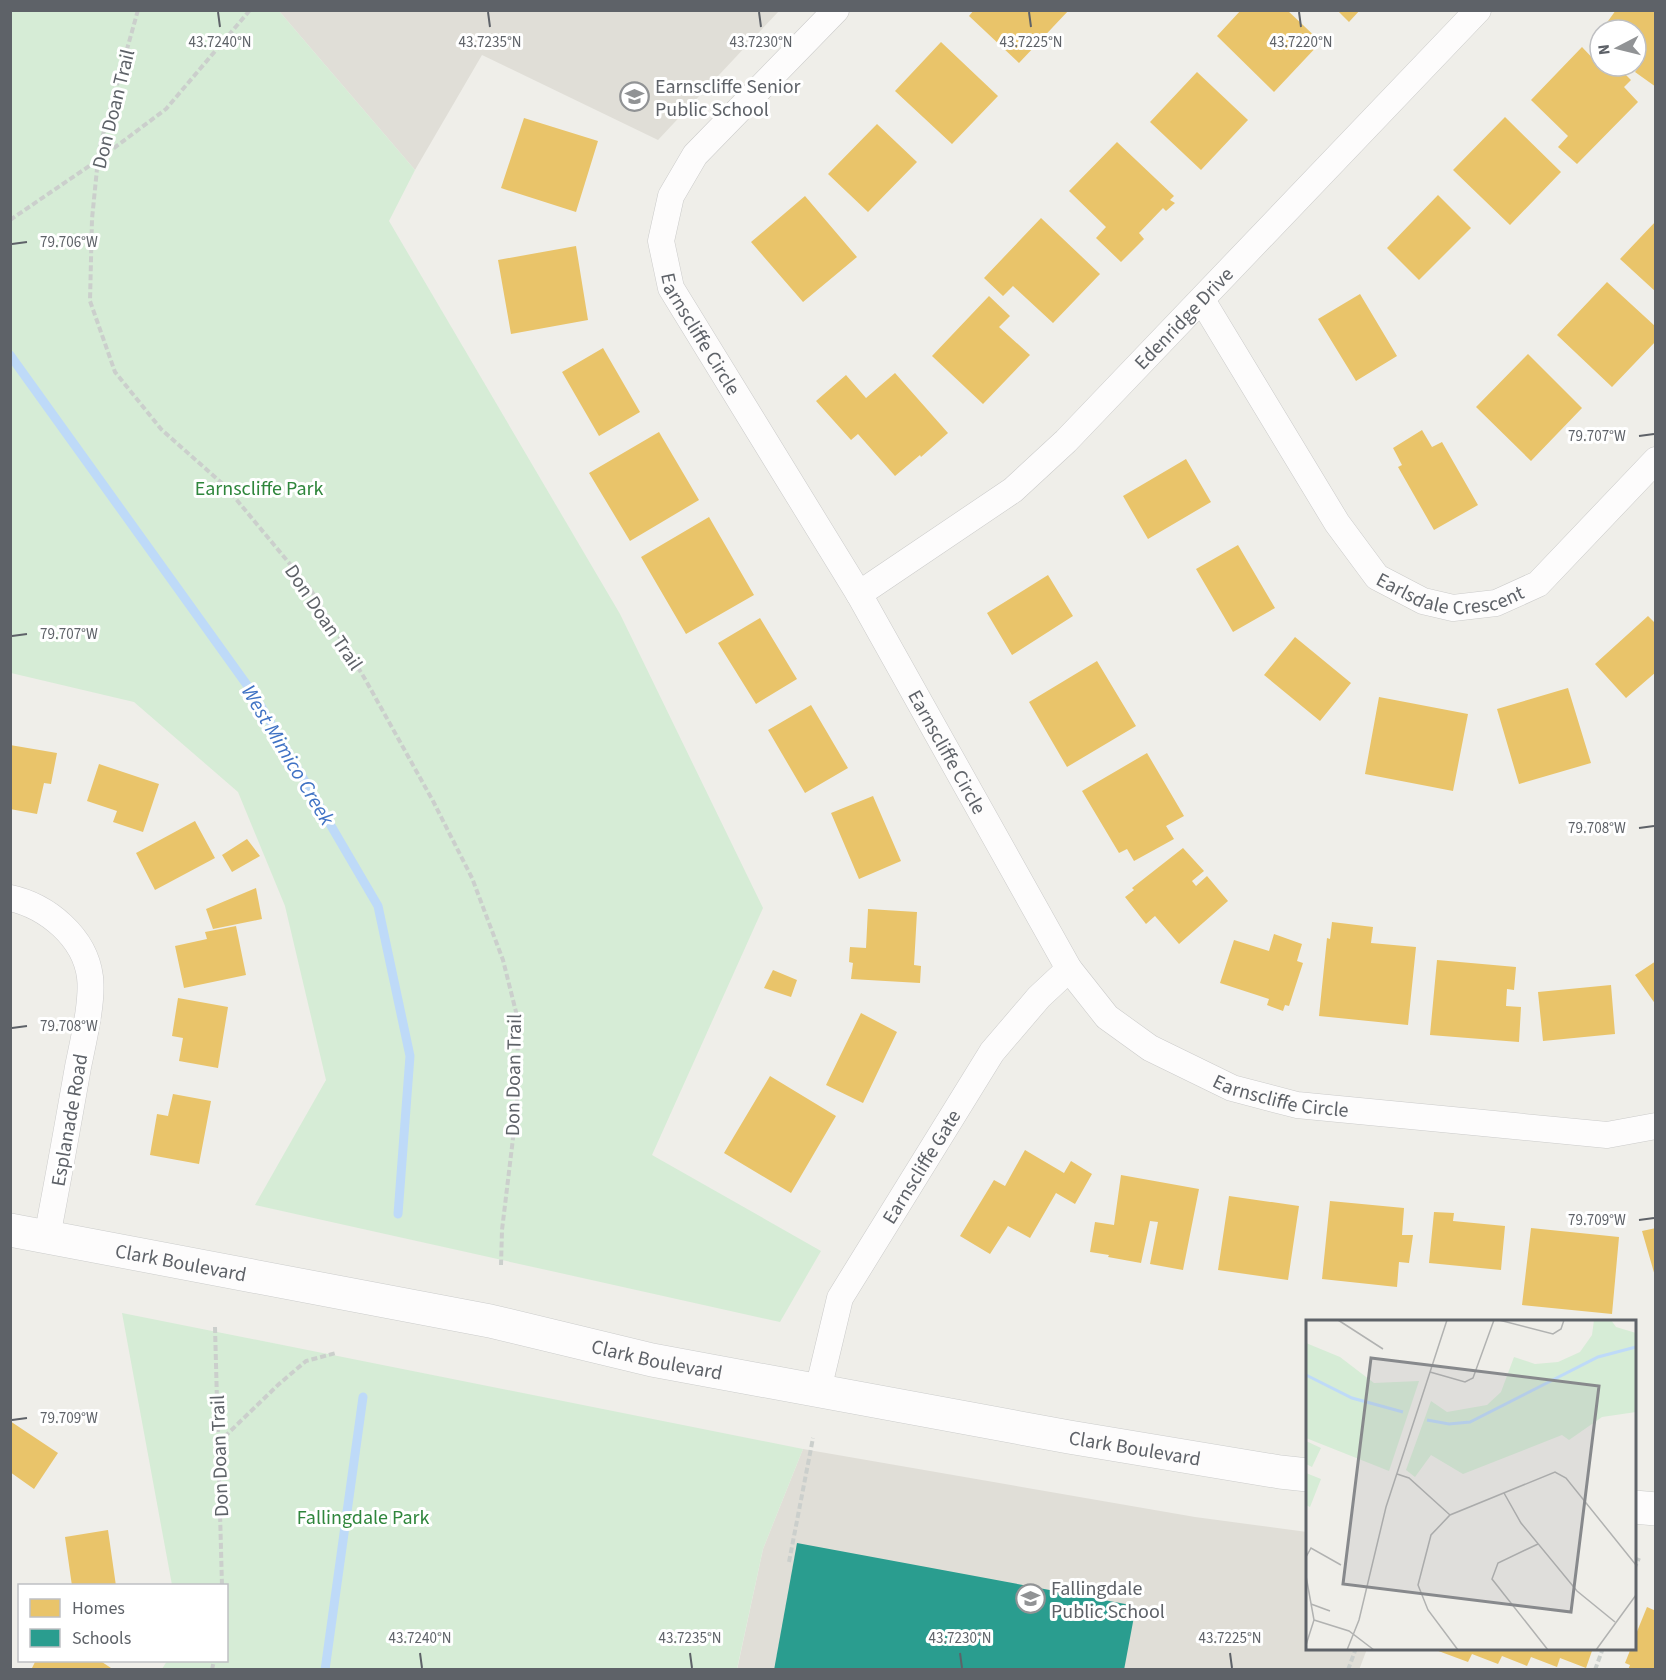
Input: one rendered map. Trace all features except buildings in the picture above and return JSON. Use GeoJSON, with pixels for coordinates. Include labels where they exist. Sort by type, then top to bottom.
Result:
{"type":"FeatureCollection","features":[{"type":"Feature","properties":{"kind":"street","name":"Earnscliffe Circle"},"geometry":{"type":"LineString","coordinates":[[836,10],[695,154],[670,196],[661,241],[671,288],[859,594],[1069,969],[1107,1017],[1150,1048],[1232,1088],[1297,1105],[1607,1136],[1656,1126]]}},
{"type":"Feature","properties":{"kind":"street","name":"Edenridge Drive"},"geometry":{"type":"LineString","coordinates":[[859,594],[1013,490],[1066,441],[1478,10]]}},
{"type":"Feature","properties":{"kind":"street","name":"Earlsdale Crescent"},"geometry":{"type":"LineString","coordinates":[[1202,300],[1337,523],[1377,577],[1424,601],[1453,608],[1496,603],[1538,584],[1656,460]]}},
{"type":"Feature","properties":{"kind":"street","name":"Esplanade Road"},"geometry":{"type":"LineString","coordinates":[[10,898],[24,901],[56,918],[80,947],[90,976],[87,1016],[47,1237]]}},
{"type":"Feature","properties":{"kind":"street","name":"Earnscliffe Gate"},"geometry":{"type":"LineString","coordinates":[[818,1390],[840,1298],[992,1052],[1039,997],[1069,969]]}},
{"type":"Feature","properties":{"kind":"street","name":"Clark Boulevard"},"geometry":{"type":"LineString","coordinates":[[10,1230],[490,1321],[652,1360],[1069,1437],[1306,1475]]}},
{"type":"Feature","properties":{"kind":"street"},"geometry":{"type":"LineString","coordinates":[[1636,1507],[1656,1509]]}},
{"type":"Feature","properties":{"kind":"path","name":"Don Doan Trail"},"geometry":{"type":"LineString","coordinates":[[138,10],[99,149],[92,219],[90,301],[115,372],[161,429],[226,487],[309,587],[365,679],[434,801],[472,878],[503,960],[518,1020],[517,1105],[502,1230],[501,1265]]}},
{"type":"Feature","properties":{"kind":"path"},"geometry":{"type":"LineString","coordinates":[[10,220],[98,160],[166,109],[250,10]]}},
{"type":"Feature","properties":{"kind":"path","name":"Don Doan Trail"},"geometry":{"type":"LineString","coordinates":[[215,1327],[222,1584]]}},
{"type":"Feature","properties":{"kind":"path"},"geometry":{"type":"LineString","coordinates":[[218,1443],[306,1361],[336,1353]]}},
{"type":"Feature","properties":{"kind":"path"},"geometry":{"type":"LineString","coordinates":[[789,1562],[813,1438]]}},
{"type":"Feature","properties":{"kind":"path"},"geometry":{"type":"LineString","coordinates":[[1636,1566],[1639,1558]]}},
{"type":"Feature","properties":{"kind":"path"},"geometry":{"type":"LineString","coordinates":[[1348,1670],[1355,1650]]}},
{"type":"Feature","properties":{"kind":"path"},"geometry":{"type":"LineString","coordinates":[[1595,1670],[1602,1650]]}},
{"type":"Feature","properties":{"kind":"shaded area","name":"Earnscliffe Senior Public School"},"geometry":{"type":"Polygon","coordinates":[[[279,11],[779,11],[658,140],[482,55],[415,170],[279,11]]]}},
{"type":"Feature","properties":{"kind":"shaded area","name":"Fallingdale Public School"},"geometry":{"type":"Polygon","coordinates":[[[803,1449],[1195,1517],[1306,1532],[1306,1650],[1367,1650],[1359,1670],[737,1670],[763,1549],[803,1449]]]}},
{"type":"Feature","properties":{"kind":"green space","name":"Earnscliffe Park"},"geometry":{"type":"Polygon","coordinates":[[[11,10],[279,11],[415,170],[389,221],[620,614],[763,908],[652,1155],[821,1251],[780,1322],[255,1205],[326,1080],[285,906],[238,792],[134,702],[11,673],[11,10]]]}},
{"type":"Feature","properties":{"kind":"green space","name":"Fallingdale Park"},"geometry":{"type":"Polygon","coordinates":[[[122,1313],[803,1449],[763,1549],[737,1669],[162,1669],[166,1662],[228,1662],[228,1584],[172,1584],[122,1313]]]}},
{"type":"Feature","properties":{"kind":"waterway","name":"West Mimico Creek"},"geometry":{"type":"LineString","coordinates":[[10,355],[255,696],[378,906],[410,1056],[398,1214]]}},
{"type":"Feature","properties":{"kind":"waterway","name":"West Mimico Creek"},"geometry":{"type":"LineString","coordinates":[[325,1670],[363,1397]]}},
{"type":"Feature","properties":{"kind":"place","name":"Earnscliffe Senior Public School"},"geometry":{"type":"Point","coordinates":[634,97]}},
{"type":"Feature","properties":{"kind":"place","name":"Fallingdale Public School"},"geometry":{"type":"Point","coordinates":[1030,1599]}}]}
